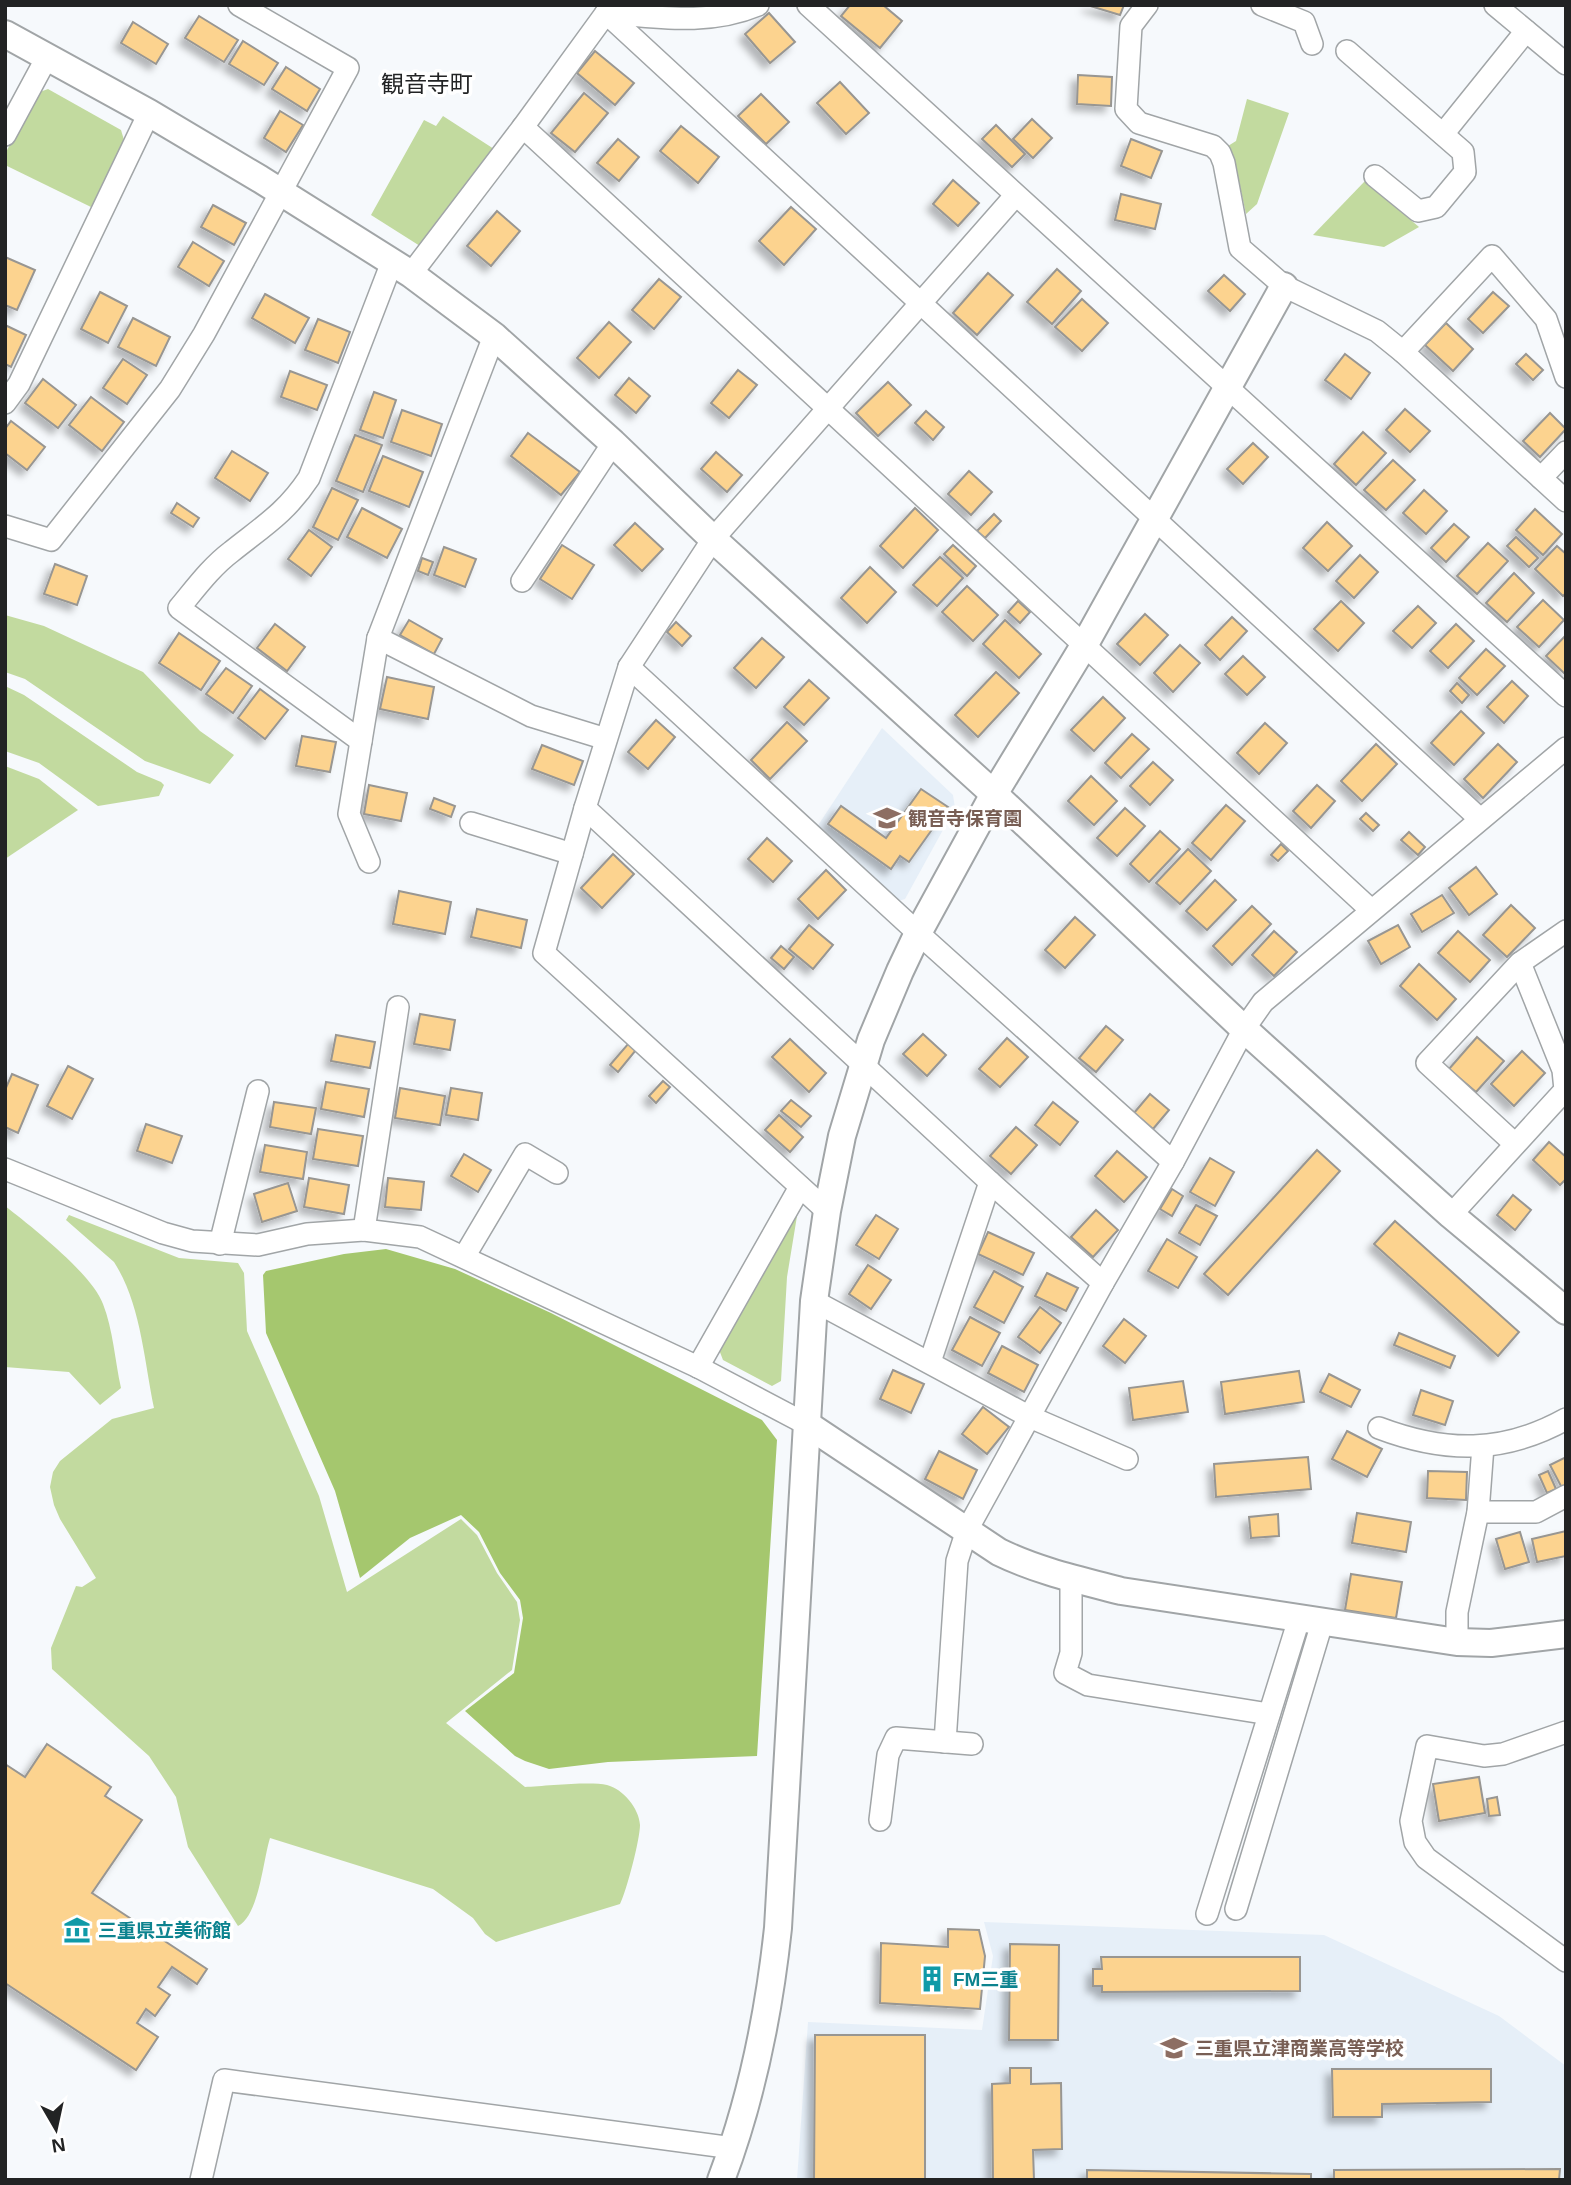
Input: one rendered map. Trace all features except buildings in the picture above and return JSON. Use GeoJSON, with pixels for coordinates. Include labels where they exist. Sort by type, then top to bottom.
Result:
{"type":"FeatureCollection","features":[{"type":"Feature","properties":{"kind":"street"},"geometry":{"type":"LineString","coordinates":[[5,526],[51,540],[170,389],[204,334],[348,68],[239,5]]}},
{"type":"Feature","properties":{"kind":"street"},"geometry":{"type":"LineString","coordinates":[[606,13],[682,20],[710,19],[735,15],[758,5]]}},
{"type":"Feature","properties":{"kind":"street"},"geometry":{"type":"LineString","coordinates":[[808,5],[1566,696]]}},
{"type":"Feature","properties":{"kind":"street"},"geometry":{"type":"LineString","coordinates":[[1147,5],[1131,26],[1126,109],[1139,123],[1213,146],[1220,153],[1240,248],[1284,285],[1377,331],[1566,501]]}},
{"type":"Feature","properties":{"kind":"street"},"geometry":{"type":"LineString","coordinates":[[1262,5],[1304,22],[1312,44]]}},
{"type":"Feature","properties":{"kind":"street"},"geometry":{"type":"LineString","coordinates":[[1495,5],[1566,64]]}},
{"type":"Feature","properties":{"kind":"street"},"geometry":{"type":"LineString","coordinates":[[361,741],[180,608],[229,553],[295,499],[309,478],[401,268],[523,127],[606,13]]}},
{"type":"Feature","properties":{"kind":"street"},"geometry":{"type":"LineString","coordinates":[[606,13],[1480,819]]}},
{"type":"Feature","properties":{"kind":"street"},"geometry":{"type":"LineString","coordinates":[[1443,134],[1526,31]]}},
{"type":"Feature","properties":{"kind":"street"},"geometry":{"type":"LineString","coordinates":[[5,34],[149,114],[282,193],[401,268],[494,336],[614,443],[713,538],[994,794],[1244,1029],[1451,1214],[1566,1311]]}},
{"type":"Feature","properties":{"kind":"street"},"geometry":{"type":"LineString","coordinates":[[1347,51],[1463,152],[1465,172],[1436,207],[1418,211],[1375,176]]}},
{"type":"Feature","properties":{"kind":"street"},"geometry":{"type":"LineString","coordinates":[[5,135],[47,59]]}},
{"type":"Feature","properties":{"kind":"street"},"geometry":{"type":"LineString","coordinates":[[5,403],[19,384],[149,114]]}},
{"type":"Feature","properties":{"kind":"street"},"geometry":{"type":"LineString","coordinates":[[523,127],[1371,910]]}},
{"type":"Feature","properties":{"kind":"street"},"geometry":{"type":"LineString","coordinates":[[827,1211],[544,953],[629,667],[713,538],[1015,196]]}},
{"type":"Feature","properties":{"kind":"street"},"geometry":{"type":"LineString","coordinates":[[1403,352],[1492,256],[1546,318],[1566,377]]}},
{"type":"Feature","properties":{"kind":"street"},"geometry":{"type":"LineString","coordinates":[[721,2180],[733,2148],[764,2024],[778,1928],[814,1301],[827,1211],[842,1136],[871,1040],[918,933],[994,794],[1084,644],[1284,285]]}},
{"type":"Feature","properties":{"kind":"street"},"geometry":{"type":"LineString","coordinates":[[369,862],[349,814],[378,638],[494,336]]}},
{"type":"Feature","properties":{"kind":"street"},"geometry":{"type":"LineString","coordinates":[[522,582],[614,443]]}},
{"type":"Feature","properties":{"kind":"street"},"geometry":{"type":"LineString","coordinates":[[1541,478],[1566,452]]}},
{"type":"Feature","properties":{"kind":"street"},"geometry":{"type":"LineString","coordinates":[[378,638],[531,716],[606,739]]}},
{"type":"Feature","properties":{"kind":"street"},"geometry":{"type":"LineString","coordinates":[[629,667],[918,933],[1173,1162]]}},
{"type":"Feature","properties":{"kind":"street"},"geometry":{"type":"LineString","coordinates":[[946,1742],[957,1561],[967,1531],[1244,1029],[1263,1002],[1566,748]]}},
{"type":"Feature","properties":{"kind":"street"},"geometry":{"type":"LineString","coordinates":[[585,808],[1103,1283]]}},
{"type":"Feature","properties":{"kind":"street"},"geometry":{"type":"LineString","coordinates":[[471,823],[572,854]]}},
{"type":"Feature","properties":{"kind":"street"},"geometry":{"type":"LineString","coordinates":[[1516,1144],[1427,1063],[1520,963],[1566,930]]}},
{"type":"Feature","properties":{"kind":"street"},"geometry":{"type":"LineString","coordinates":[[1451,1214],[1565,1090],[1563,1070],[1520,963]]}},
{"type":"Feature","properties":{"kind":"street"},"geometry":{"type":"LineString","coordinates":[[364,1230],[398,1007]]}},
{"type":"Feature","properties":{"kind":"street"},"geometry":{"type":"LineString","coordinates":[[220,1244],[258,1091]]}},
{"type":"Feature","properties":{"kind":"street"},"geometry":{"type":"LineString","coordinates":[[464,1257],[525,1154],[557,1172]]}},
{"type":"Feature","properties":{"kind":"street"},"geometry":{"type":"LineString","coordinates":[[5,1169],[163,1233],[192,1241],[258,1245],[307,1234],[364,1230],[420,1237],[698,1367],[808,1425],[999,1552],[1022,1563],[1071,1578],[1121,1591],[1457,1642],[1491,1643],[1566,1634]]}},
{"type":"Feature","properties":{"kind":"street"},"geometry":{"type":"LineString","coordinates":[[930,1362],[990,1182]]}},
{"type":"Feature","properties":{"kind":"street"},"geometry":{"type":"LineString","coordinates":[[698,1367],[800,1187]]}},
{"type":"Feature","properties":{"kind":"street"},"geometry":{"type":"LineString","coordinates":[[814,1301],[1030,1417],[1127,1459]]}},
{"type":"Feature","properties":{"kind":"street"},"geometry":{"type":"LineString","coordinates":[[1379,1428],[1406,1438],[1444,1446],[1483,1446],[1520,1440],[1541,1433],[1566,1419]]}},
{"type":"Feature","properties":{"kind":"street"},"geometry":{"type":"LineString","coordinates":[[1457,1642],[1457,1612],[1478,1512],[1483,1446]]}},
{"type":"Feature","properties":{"kind":"street"},"geometry":{"type":"LineString","coordinates":[[1478,1512],[1536,1512],[1566,1496]]}},
{"type":"Feature","properties":{"kind":"street"},"geometry":{"type":"LineString","coordinates":[[1071,1578],[1071,1653],[1065,1673],[1088,1685],[1269,1714]]}},
{"type":"Feature","properties":{"kind":"street"},"geometry":{"type":"LineString","coordinates":[[1207,1914],[1269,1714],[1310,1621]]}},
{"type":"Feature","properties":{"kind":"street"},"geometry":{"type":"LineString","coordinates":[[1236,1909],[1310,1621]]}},
{"type":"Feature","properties":{"kind":"street"},"geometry":{"type":"LineString","coordinates":[[1565,1960],[1426,1858],[1415,1842],[1411,1821],[1427,1746],[1484,1756],[1503,1754],[1566,1732]]}},
{"type":"Feature","properties":{"kind":"street"},"geometry":{"type":"LineString","coordinates":[[880,1820],[888,1755],[896,1738],[971,1744]]}},
{"type":"Feature","properties":{"kind":"street"},"geometry":{"type":"LineString","coordinates":[[201,2180],[223,2080],[733,2148]]}},
{"type":"Feature","properties":{"kind":"shaded area","name":"観音寺保育園"},"geometry":{"type":"Polygon","coordinates":[[[882,728],[953,795],[955,808],[905,899],[898,901],[817,827],[882,728]]]}},
{"type":"Feature","properties":{"kind":"shaded area","name":"三重県立津商業高等学校"},"geometry":{"type":"Polygon","coordinates":[[[984,1922],[1324,1935],[1499,2016],[1566,2066],[1566,2180],[797,2180],[808,2022],[982,2030],[993,1956],[984,1922]]]}},
{"type":"Feature","properties":{"kind":"green space"},"geometry":{"type":"Polygon","coordinates":[[[48,89],[121,130],[124,140],[93,208],[5,165],[5,154],[37,93],[48,89]]]}},
{"type":"Feature","properties":{"kind":"green space"},"geometry":{"type":"Polygon","coordinates":[[[1247,99],[1289,113],[1257,204],[1246,214],[1233,155],[1228,146],[1236,141],[1247,99]]]}},
{"type":"Feature","properties":{"kind":"green space"},"geometry":{"type":"Polygon","coordinates":[[[443,116],[494,149],[420,246],[371,215],[424,120],[436,126],[443,116]]]}},
{"type":"Feature","properties":{"kind":"green space"},"geometry":{"type":"Polygon","coordinates":[[[1365,181],[1419,227],[1384,247],[1313,235],[1365,181]]]}},
{"type":"Feature","properties":{"kind":"green space"},"geometry":{"type":"Polygon","coordinates":[[[5,615],[44,626],[143,672],[200,731],[234,755],[210,784],[145,761],[25,679],[5,672],[5,615]]]}},
{"type":"Feature","properties":{"kind":"green space"},"geometry":{"type":"Polygon","coordinates":[[[5,686],[24,695],[137,772],[161,782],[164,785],[159,796],[98,806],[39,763],[5,751],[5,686]]]}},
{"type":"Feature","properties":{"kind":"green space"},"geometry":{"type":"Polygon","coordinates":[[[5,766],[39,779],[78,810],[5,859],[5,766]]]}},
{"type":"Feature","properties":{"kind":"green space"},"geometry":{"type":"Polygon","coordinates":[[[5,1206],[74,1265],[97,1292],[103,1304],[112,1334],[121,1388],[100,1405],[69,1372],[5,1367],[5,1206]]]}},
{"type":"Feature","properties":{"kind":"green space"},"geometry":{"type":"Polygon","coordinates":[[[798,1210],[787,1277],[781,1381],[772,1386],[723,1360],[718,1347],[798,1210]]]}},
{"type":"Feature","properties":{"kind":"green space"},"geometry":{"type":"Polygon","coordinates":[[[69,1215],[179,1258],[238,1263],[244,1273],[247,1331],[319,1496],[347,1592],[461,1519],[477,1535],[497,1573],[517,1602],[520,1620],[512,1670],[446,1723],[525,1787],[599,1784],[613,1787],[624,1795],[637,1812],[640,1825],[633,1865],[620,1904],[496,1942],[485,1934],[473,1918],[433,1889],[270,1838],[256,1900],[245,1920],[238,1926],[188,1847],[176,1797],[149,1756],[52,1669],[51,1648],[76,1586],[82,1587],[96,1578],[54,1505],[50,1487],[53,1472],[60,1461],[112,1419],[154,1408],[136,1314],[123,1278],[114,1262],[66,1220],[69,1215]]]}},
{"type":"Feature","properties":{"kind":"green space"},"geometry":{"type":"Polygon","coordinates":[[[386,1249],[455,1269],[551,1313],[762,1420],[777,1440],[757,1756],[608,1762],[549,1769],[525,1761],[515,1756],[465,1711],[514,1673],[523,1618],[520,1600],[500,1573],[479,1532],[461,1515],[410,1538],[360,1578],[335,1491],[266,1333],[263,1275],[266,1271],[344,1254],[386,1249]]]}},
{"type":"Feature","properties":{"kind":"place","name":"観音寺保育園"},"geometry":{"type":"Point","coordinates":[887,818]}},
{"type":"Feature","properties":{"kind":"place","name":"三重県立美術館"},"geometry":{"type":"Point","coordinates":[77,1930]}},
{"type":"Feature","properties":{"kind":"place","name":"FM三重"},"geometry":{"type":"Point","coordinates":[932,1979]}},
{"type":"Feature","properties":{"kind":"place","name":"三重県立津商業高等学校"},"geometry":{"type":"Point","coordinates":[1174,2048]}},
{"type":"Feature","properties":{"kind":"district","name":"観音寺町"},"geometry":{"type":"Point","coordinates":[427,84]}}]}
